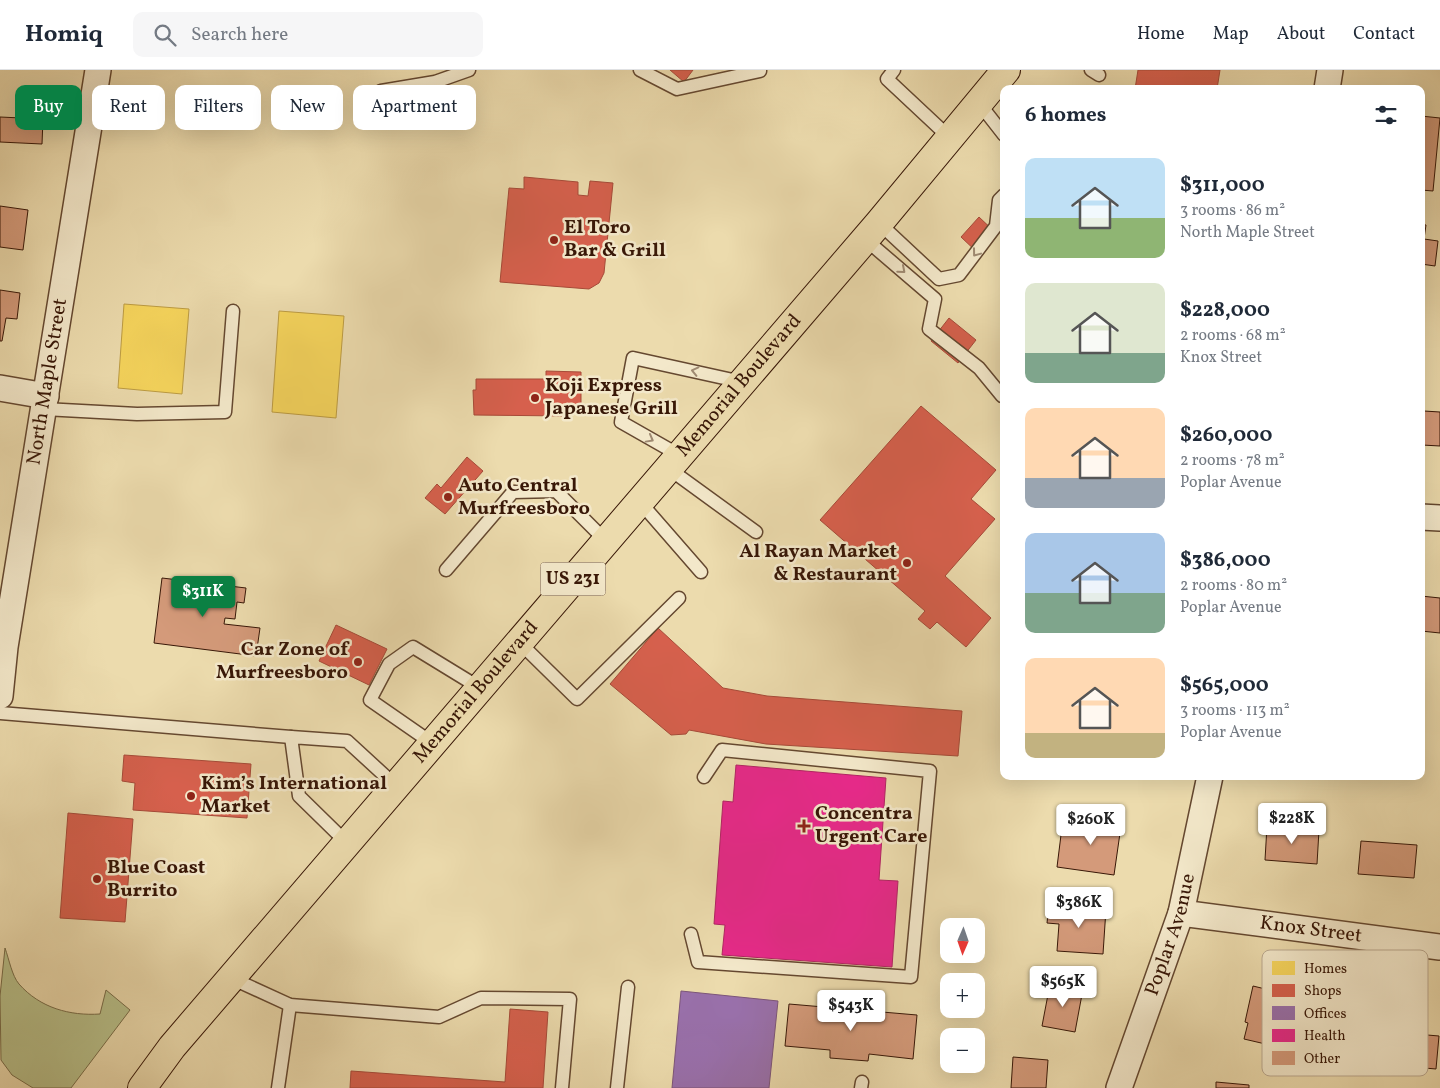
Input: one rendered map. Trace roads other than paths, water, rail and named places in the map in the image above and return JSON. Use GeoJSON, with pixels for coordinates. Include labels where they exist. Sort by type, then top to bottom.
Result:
{"type":"FeatureCollection","features":[{"type":"Feature","properties":{"kind":"main road","name":"Memorial Boulevard"},"geometry":{"type":"LineString","coordinates":[[142,1088],[172,1046],[872,231],[1006,70]]}},
{"type":"Feature","properties":{"kind":"street","name":"North Maple Street"},"geometry":{"type":"LineString","coordinates":[[0,696],[5,647],[98,70]]}},
{"type":"Feature","properties":{"kind":"street"},"geometry":{"type":"LineString","coordinates":[[1328,85],[1330,70]]}},
{"type":"Feature","properties":{"kind":"street"},"geometry":{"type":"LineString","coordinates":[[0,388],[45,403]]}},
{"type":"Feature","properties":{"kind":"street"},"geometry":{"type":"LineString","coordinates":[[1425,517],[1440,518]]}},
{"type":"Feature","properties":{"kind":"street","name":"Poplar Avenue"},"geometry":{"type":"LineString","coordinates":[[1119,1088],[1181,913],[1209,780]]}},
{"type":"Feature","properties":{"kind":"street","name":"Knox Street"},"geometry":{"type":"LineString","coordinates":[[1181,913],[1440,947]]}},
{"type":"Feature","properties":{"kind":"lane"},"geometry":{"type":"LineString","coordinates":[[417,85],[435,82],[469,70]]}},
{"type":"Feature","properties":{"kind":"lane"},"geometry":{"type":"LineString","coordinates":[[640,70],[677,89],[760,71]]}},
{"type":"Feature","properties":{"kind":"lane"},"geometry":{"type":"LineString","coordinates":[[894,70],[887,79],[950,138]]}},
{"type":"Feature","properties":{"kind":"lane"},"geometry":{"type":"LineString","coordinates":[[979,103],[1000,130]]}},
{"type":"Feature","properties":{"kind":"lane"},"geometry":{"type":"LineString","coordinates":[[872,231],[939,279],[959,275],[996,226],[1000,200]]}},
{"type":"Feature","properties":{"kind":"lane"},"geometry":{"type":"LineString","coordinates":[[872,231],[936,298],[929,329],[979,368],[1000,394]]}},
{"type":"Feature","properties":{"kind":"lane"},"geometry":{"type":"LineString","coordinates":[[45,403],[137,414],[225,412],[233,311]]}},
{"type":"Feature","properties":{"kind":"lane"},"geometry":{"type":"LineString","coordinates":[[742,382],[633,358],[620,422],[674,462],[756,532]]}},
{"type":"Feature","properties":{"kind":"lane"},"geometry":{"type":"LineString","coordinates":[[446,570],[513,492],[556,491],[606,541]]}},
{"type":"Feature","properties":{"kind":"lane"},"geometry":{"type":"LineString","coordinates":[[640,502],[701,572]]}},
{"type":"Feature","properties":{"kind":"lane"},"geometry":{"type":"LineString","coordinates":[[519,642],[577,699],[679,598]]}},
{"type":"Feature","properties":{"kind":"lane"},"geometry":{"type":"LineString","coordinates":[[432,743],[370,700],[390,664],[413,647],[480,688]]}},
{"type":"Feature","properties":{"kind":"lane"},"geometry":{"type":"LineString","coordinates":[[0,713],[347,741],[396,786]]}},
{"type":"Feature","properties":{"kind":"lane"},"geometry":{"type":"LineString","coordinates":[[291,737],[299,796],[347,843]]}},
{"type":"Feature","properties":{"kind":"lane"},"geometry":{"type":"LineString","coordinates":[[691,934],[698,962],[911,977],[930,771],[722,750],[704,777]]}},
{"type":"Feature","properties":{"kind":"lane"},"geometry":{"type":"LineString","coordinates":[[231,978],[290,1005],[439,1017],[481,998],[570,999],[562,1088]]}},
{"type":"Feature","properties":{"kind":"lane"},"geometry":{"type":"LineString","coordinates":[[618,1088],[628,987]]}},
{"type":"Feature","properties":{"kind":"lane"},"geometry":{"type":"LineString","coordinates":[[278,1088],[290,1005]]}},
{"type":"Feature","properties":{"kind":"place","name":"El Toro Bar & Grill"},"geometry":{"type":"Point","coordinates":[554,240]}},
{"type":"Feature","properties":{"kind":"place","name":"Koji Express Japanese Grill"},"geometry":{"type":"Point","coordinates":[535,398]}},
{"type":"Feature","properties":{"kind":"place","name":"Auto Central Murfreesboro"},"geometry":{"type":"Point","coordinates":[448,497]}},
{"type":"Feature","properties":{"kind":"place","name":"Al Rayan Market & Restaurant"},"geometry":{"type":"Point","coordinates":[907,563]}},
{"type":"Feature","properties":{"kind":"place","name":"Car Zone of Murfreesboro"},"geometry":{"type":"Point","coordinates":[358,662]}},
{"type":"Feature","properties":{"kind":"place","name":"Kim’s International Market"},"geometry":{"type":"Point","coordinates":[191,796]}},
{"type":"Feature","properties":{"kind":"place","name":"Concentra Urgent Care"},"geometry":{"type":"Point","coordinates":[804,826]}},
{"type":"Feature","properties":{"kind":"place","name":"Blue Coast Burrito"},"geometry":{"type":"Point","coordinates":[97,879]}}]}
